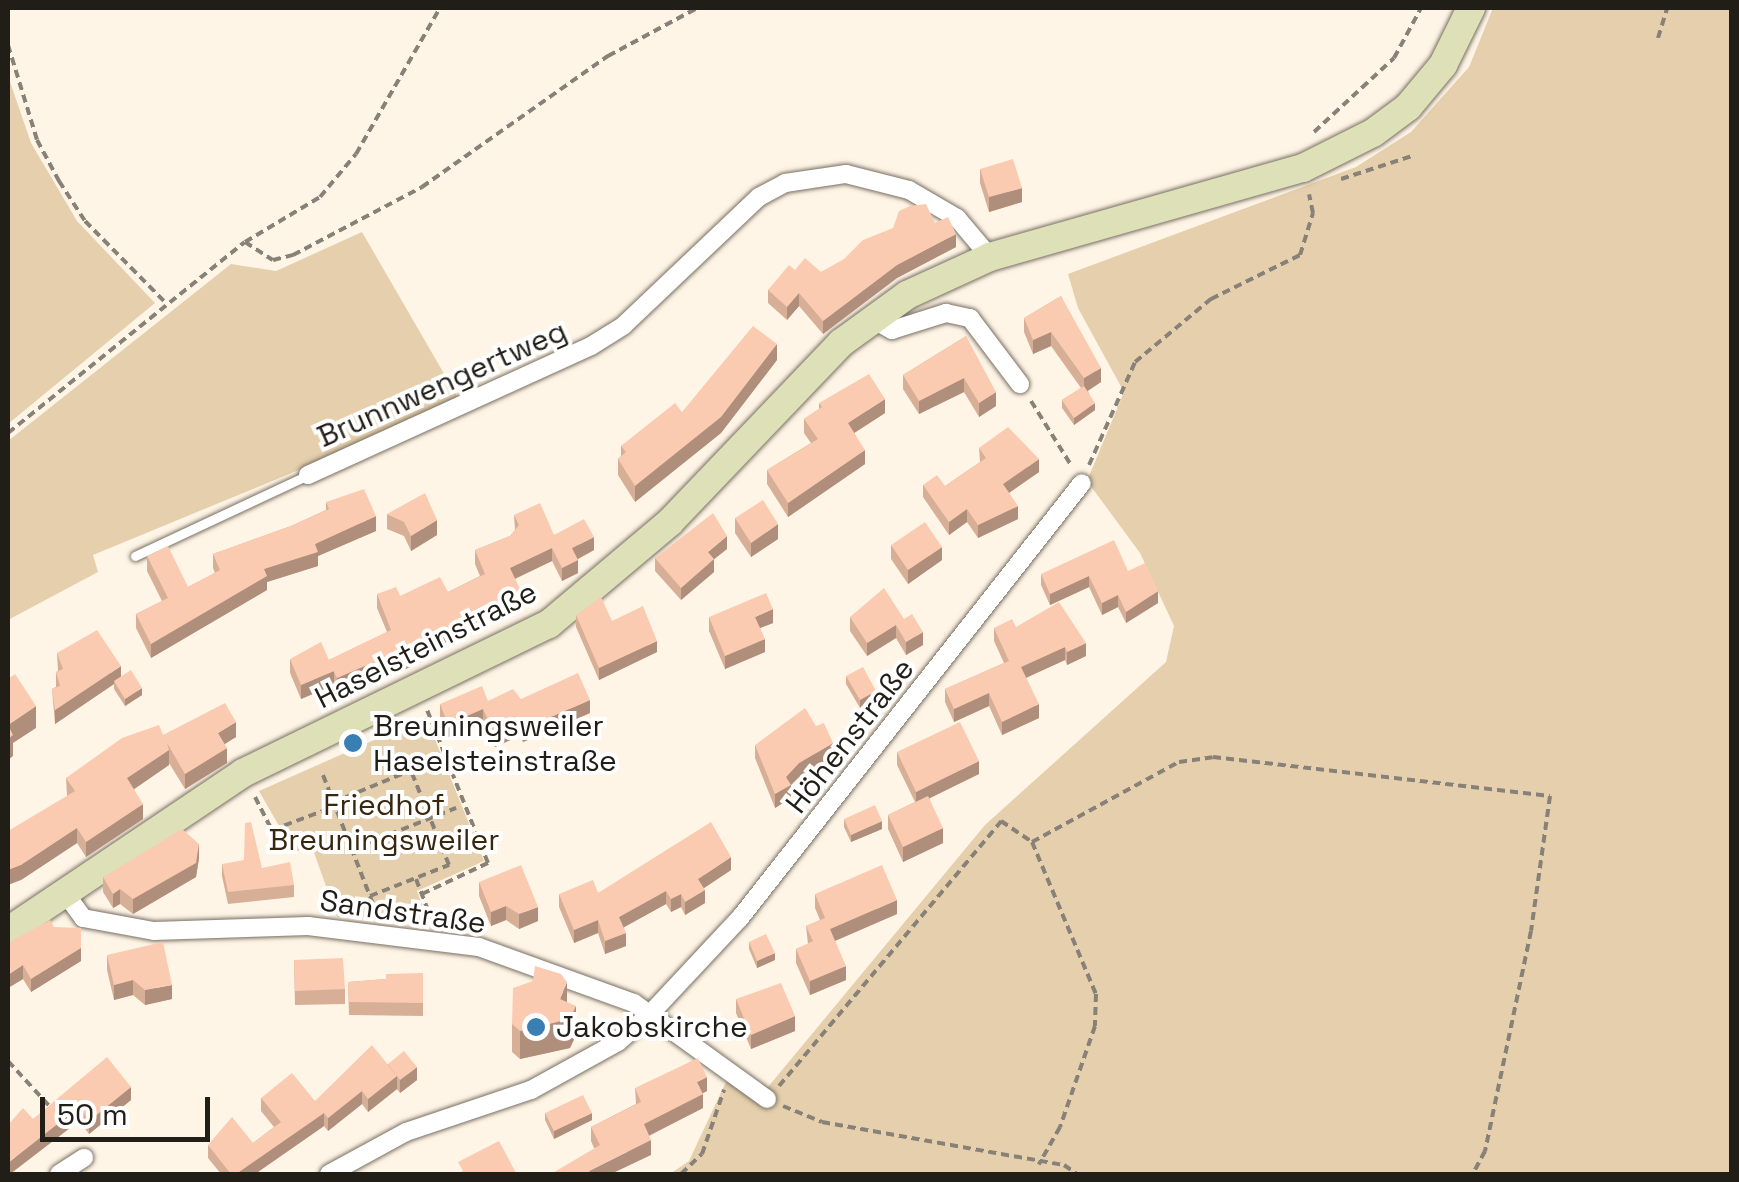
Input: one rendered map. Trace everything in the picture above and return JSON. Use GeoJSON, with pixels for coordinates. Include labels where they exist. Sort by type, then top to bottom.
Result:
{"type":"FeatureCollection","features":[{"type":"Feature","properties":{"kind":"street","name":"Haselsteinstraße"},"geometry":{"type":"LineString","coordinates":[[8,931],[243,773],[549,624],[628,562],[801,381],[872,319],[990,256],[1119,220],[1310,180],[1408,106],[1444,65],[1471,8]]}},
{"type":"Feature","properties":{"kind":"street","name":"Brunnwengertweg"},"geometry":{"type":"LineString","coordinates":[[308,475],[591,346],[624,325],[759,197],[785,183],[846,174],[909,190],[957,218],[990,256]]}},
{"type":"Feature","properties":{"kind":"street"},"geometry":{"type":"LineString","coordinates":[[872,319],[892,330],[946,313],[970,318],[1020,384]]}},
{"type":"Feature","properties":{"kind":"street","name":"Höhenstraße"},"geometry":{"type":"LineString","coordinates":[[330,1174],[406,1132],[546,1082],[618,1042],[651,1014],[740,918],[1082,483]]}},
{"type":"Feature","properties":{"kind":"street","name":"Sandstraße"},"geometry":{"type":"LineString","coordinates":[[65,893],[84,918],[154,931],[349,929],[479,946],[580,980],[651,1014],[732,1078],[767,1099]]}},
{"type":"Feature","properties":{"kind":"street"},"geometry":{"type":"LineString","coordinates":[[59,1174],[84,1158]]}},
{"type":"Feature","properties":{"kind":"lane"},"geometry":{"type":"LineString","coordinates":[[135,556],[308,475]]}},
{"type":"Feature","properties":{"kind":"path"},"geometry":{"type":"LineString","coordinates":[[8,432],[245,242],[320,198],[356,154],[440,8]]}},
{"type":"Feature","properties":{"kind":"path"},"geometry":{"type":"LineString","coordinates":[[245,242],[273,260],[292,255],[422,188],[608,56],[697,8]]}},
{"type":"Feature","properties":{"kind":"path"},"geometry":{"type":"LineString","coordinates":[[1082,483],[1135,362],[1211,299],[1300,255],[1313,213],[1310,180],[1316,128],[1394,58],[1421,8]]}},
{"type":"Feature","properties":{"kind":"path"},"geometry":{"type":"LineString","coordinates":[[1658,38],[1667,8]]}},
{"type":"Feature","properties":{"kind":"path"},"geometry":{"type":"LineString","coordinates":[[8,45],[37,140],[59,180],[85,221],[166,303]]}},
{"type":"Feature","properties":{"kind":"path"},"geometry":{"type":"LineString","coordinates":[[1332,180],[1412,156]]}},
{"type":"Feature","properties":{"kind":"path"},"geometry":{"type":"LineString","coordinates":[[1020,384],[1082,483]]}},
{"type":"Feature","properties":{"kind":"path"},"geometry":{"type":"LineString","coordinates":[[422,894],[488,863],[438,740]]}},
{"type":"Feature","properties":{"kind":"path"},"geometry":{"type":"LineString","coordinates":[[1032,842],[1179,762],[1213,758],[1550,796],[1531,930],[1485,1150],[1473,1174]]}},
{"type":"Feature","properties":{"kind":"path"},"geometry":{"type":"LineString","coordinates":[[243,773],[272,830],[436,760]]}},
{"type":"Feature","properties":{"kind":"path"},"geometry":{"type":"LineString","coordinates":[[370,896],[449,865],[410,771]]}},
{"type":"Feature","properties":{"kind":"path"},"geometry":{"type":"LineString","coordinates":[[323,775],[373,904],[349,929]]}},
{"type":"Feature","properties":{"kind":"path"},"geometry":{"type":"LineString","coordinates":[[352,850],[456,808]]}},
{"type":"Feature","properties":{"kind":"path"},"geometry":{"type":"LineString","coordinates":[[1039,1164],[1060,1127],[1095,1026],[1096,994],[1032,842],[1001,820],[767,1099],[822,1122],[1039,1164],[1064,1165],[1077,1174]]}},
{"type":"Feature","properties":{"kind":"path"},"geometry":{"type":"LineString","coordinates":[[416,879],[430,916]]}},
{"type":"Feature","properties":{"kind":"path"},"geometry":{"type":"LineString","coordinates":[[8,1061],[54,1111]]}},
{"type":"Feature","properties":{"kind":"path"},"geometry":{"type":"LineString","coordinates":[[681,1174],[702,1154],[732,1078]]}},
{"type":"Feature","properties":{"kind":"green space"},"geometry":{"type":"Polygon","coordinates":[[[1493,8],[1731,8],[1731,1174],[670,1174],[689,1161],[732,1069],[768,1087],[985,825],[1166,662],[1174,626],[1140,553],[1087,481],[1124,392],[1078,308],[1068,274],[1356,167],[1411,132],[1469,67],[1493,8]]]}},
{"type":"Feature","properties":{"kind":"green space"},"geometry":{"type":"Polygon","coordinates":[[[8,76],[31,143],[77,221],[155,303],[8,424],[8,76]]]}},
{"type":"Feature","properties":{"kind":"green space"},"geometry":{"type":"Polygon","coordinates":[[[362,232],[461,403],[93,555],[98,572],[8,620],[8,441],[231,264],[276,271],[362,232]]]}},
{"type":"Feature","properties":{"kind":"green space","name":"Friedhof Breuningsweiler"},"geometry":{"type":"Polygon","coordinates":[[[426,717],[484,861],[417,891],[429,924],[337,917],[312,847],[294,852],[259,791],[426,717]]]}},
{"type":"Feature","properties":{"kind":"building"},"geometry":{"type":"Polygon","coordinates":[[[1013,159],[1022,188],[989,197],[980,169],[1013,159]]]}},
{"type":"Feature","properties":{"kind":"building"},"geometry":{"type":"Polygon","coordinates":[[[926,204],[935,223],[948,217],[956,234],[897,265],[823,321],[799,293],[787,307],[768,290],[789,265],[795,270],[805,258],[821,272],[844,259],[863,240],[893,228],[899,211],[926,204]]]}},
{"type":"Feature","properties":{"kind":"building"},"geometry":{"type":"Polygon","coordinates":[[[1061,296],[1101,368],[1084,378],[1051,332],[1033,340],[1024,318],[1061,296]]]}},
{"type":"Feature","properties":{"kind":"building"},"geometry":{"type":"Polygon","coordinates":[[[753,326],[777,344],[721,417],[635,486],[618,459],[626,452],[621,446],[675,403],[682,412],[753,326]]]}},
{"type":"Feature","properties":{"kind":"building"},"geometry":{"type":"Polygon","coordinates":[[[966,336],[996,392],[979,403],[964,378],[919,401],[903,375],[966,336]]]}},
{"type":"Feature","properties":{"kind":"building"},"geometry":{"type":"Polygon","coordinates":[[[869,374],[885,399],[848,423],[865,450],[788,503],[767,470],[818,439],[804,419],[822,407],[819,403],[869,374]]]}},
{"type":"Feature","properties":{"kind":"building"},"geometry":{"type":"Polygon","coordinates":[[[1084,386],[1095,403],[1074,418],[1062,400],[1084,386]]]}},
{"type":"Feature","properties":{"kind":"building"},"geometry":{"type":"Polygon","coordinates":[[[1008,427],[1039,459],[1003,484],[1018,506],[978,525],[967,509],[949,522],[923,485],[937,475],[945,486],[986,458],[979,448],[1008,427]]]}},
{"type":"Feature","properties":{"kind":"building"},"geometry":{"type":"Polygon","coordinates":[[[364,489],[376,516],[315,544],[318,552],[264,569],[267,576],[151,644],[136,614],[168,598],[147,556],[168,546],[188,587],[220,570],[213,554],[291,526],[329,509],[326,502],[364,489]]]}},
{"type":"Feature","properties":{"kind":"building"},"geometry":{"type":"Polygon","coordinates":[[[425,493],[437,520],[411,536],[404,522],[387,514],[425,493]]]}},
{"type":"Feature","properties":{"kind":"building"},"geometry":{"type":"Polygon","coordinates":[[[763,500],[778,524],[751,543],[735,518],[763,500]]]}},
{"type":"Feature","properties":{"kind":"building"},"geometry":{"type":"Polygon","coordinates":[[[540,503],[554,535],[584,519],[594,537],[572,548],[578,560],[562,568],[552,548],[510,568],[520,589],[425,640],[428,646],[377,668],[374,662],[337,678],[334,671],[301,685],[290,659],[321,642],[329,660],[391,630],[377,594],[396,587],[400,596],[440,577],[448,592],[485,574],[475,550],[510,536],[519,525],[514,515],[540,503]]]}},
{"type":"Feature","properties":{"kind":"building"},"geometry":{"type":"Polygon","coordinates":[[[713,513],[727,536],[708,552],[714,559],[681,588],[655,558],[713,513]]]}},
{"type":"Feature","properties":{"kind":"building"},"geometry":{"type":"Polygon","coordinates":[[[925,522],[942,547],[908,570],[891,545],[925,522]]]}},
{"type":"Feature","properties":{"kind":"building"},"geometry":{"type":"Polygon","coordinates":[[[1114,540],[1128,571],[1145,563],[1158,591],[1126,612],[1118,595],[1102,603],[1089,576],[1050,594],[1041,574],[1114,540]]]}},
{"type":"Feature","properties":{"kind":"building"},"geometry":{"type":"Polygon","coordinates":[[[884,588],[904,619],[912,614],[923,632],[906,642],[896,625],[867,643],[850,617],[884,588]]]}},
{"type":"Feature","properties":{"kind":"building"},"geometry":{"type":"Polygon","coordinates":[[[766,593],[773,609],[755,617],[765,639],[725,656],[709,617],[766,593]]]}},
{"type":"Feature","properties":{"kind":"building"},"geometry":{"type":"Polygon","coordinates":[[[601,597],[612,621],[643,606],[657,641],[599,668],[576,615],[601,597]]]}},
{"type":"Feature","properties":{"kind":"building"},"geometry":{"type":"Polygon","coordinates":[[[1059,602],[1086,643],[1067,652],[1065,647],[1021,667],[1039,704],[1002,722],[989,693],[954,709],[945,689],[1009,661],[994,628],[1012,619],[1016,627],[1059,602]]]}},
{"type":"Feature","properties":{"kind":"building"},"geometry":{"type":"Polygon","coordinates":[[[97,630],[121,666],[55,710],[52,689],[60,686],[56,672],[63,669],[57,653],[97,630]]]}},
{"type":"Feature","properties":{"kind":"building"},"geometry":{"type":"Polygon","coordinates":[[[863,667],[876,691],[860,700],[846,676],[863,667]]]}},
{"type":"Feature","properties":{"kind":"building"},"geometry":{"type":"Polygon","coordinates":[[[131,670],[142,688],[125,699],[114,681],[131,670]]]}},
{"type":"Feature","properties":{"kind":"building"},"geometry":{"type":"Polygon","coordinates":[[[578,673],[590,700],[523,729],[519,723],[495,734],[483,709],[448,724],[440,704],[482,686],[488,701],[513,689],[521,699],[578,673]]]}},
{"type":"Feature","properties":{"kind":"building"},"geometry":{"type":"Polygon","coordinates":[[[15,674],[36,706],[8,725],[8,679],[15,674]]]}},
{"type":"Feature","properties":{"kind":"building"},"geometry":{"type":"Polygon","coordinates":[[[225,703],[236,722],[218,733],[227,748],[185,774],[167,743],[169,750],[127,778],[143,804],[86,842],[77,828],[8,870],[8,831],[75,791],[66,778],[122,738],[159,725],[163,735],[225,703]]]}},
{"type":"Feature","properties":{"kind":"building"},"geometry":{"type":"Polygon","coordinates":[[[805,708],[816,726],[824,723],[833,743],[799,763],[786,777],[791,785],[775,794],[755,745],[805,708]]]}},
{"type":"Feature","properties":{"kind":"building"},"geometry":{"type":"Polygon","coordinates":[[[960,722],[979,761],[916,792],[897,752],[960,722]]]}},
{"type":"Feature","properties":{"kind":"building"},"geometry":{"type":"Polygon","coordinates":[[[928,796],[943,828],[903,847],[888,815],[928,796]]]}},
{"type":"Feature","properties":{"kind":"building"},"geometry":{"type":"Polygon","coordinates":[[[875,805],[882,821],[851,835],[844,819],[875,805]]]}},
{"type":"Feature","properties":{"kind":"building"},"geometry":{"type":"Polygon","coordinates":[[[251,822],[262,868],[290,862],[294,885],[228,892],[222,864],[244,860],[245,823],[251,822]]]}},
{"type":"Feature","properties":{"kind":"building"},"geometry":{"type":"Polygon","coordinates":[[[711,822],[731,857],[698,879],[705,890],[685,902],[681,894],[671,899],[666,891],[619,917],[626,933],[605,941],[598,920],[574,930],[559,894],[593,880],[598,893],[711,822]]]}},
{"type":"Feature","properties":{"kind":"building"},"geometry":{"type":"Polygon","coordinates":[[[182,829],[199,844],[196,863],[133,899],[120,889],[113,894],[103,877],[182,829]]]}},
{"type":"Feature","properties":{"kind":"building"},"geometry":{"type":"Polygon","coordinates":[[[521,865],[538,907],[519,914],[506,906],[491,912],[479,882],[521,865]]]}},
{"type":"Feature","properties":{"kind":"building"},"geometry":{"type":"Polygon","coordinates":[[[882,865],[897,900],[830,929],[846,966],[810,981],[796,949],[813,941],[806,926],[825,918],[815,894],[882,865]]]}},
{"type":"Feature","properties":{"kind":"building"},"geometry":{"type":"Polygon","coordinates":[[[50,920],[54,927],[81,928],[81,948],[31,979],[23,965],[8,975],[8,943],[50,920]]]}},
{"type":"Feature","properties":{"kind":"building"},"geometry":{"type":"Polygon","coordinates":[[[766,934],[775,953],[757,961],[749,942],[766,934]]]}},
{"type":"Feature","properties":{"kind":"building"},"geometry":{"type":"Polygon","coordinates":[[[163,942],[172,985],[145,990],[133,980],[114,985],[107,955],[163,942]]]}},
{"type":"Feature","properties":{"kind":"building"},"geometry":{"type":"Polygon","coordinates":[[[343,958],[345,989],[295,991],[294,960],[343,958]]]}},
{"type":"Feature","properties":{"kind":"building"},"geometry":{"type":"Polygon","coordinates":[[[535,966],[561,974],[567,982],[560,999],[576,1006],[570,1019],[520,1031],[512,1024],[513,988],[533,981],[535,966]]]}},
{"type":"Feature","properties":{"kind":"building"},"geometry":{"type":"Polygon","coordinates":[[[423,973],[423,1003],[349,1002],[348,982],[386,979],[386,974],[423,973]]]}},
{"type":"Feature","properties":{"kind":"building"},"geometry":{"type":"Polygon","coordinates":[[[781,983],[795,1016],[751,1035],[736,999],[781,983]]]}},
{"type":"Feature","properties":{"kind":"building"},"geometry":{"type":"Polygon","coordinates":[[[372,1045],[397,1076],[368,1099],[362,1091],[328,1118],[324,1113],[236,1174],[231,1174],[208,1145],[232,1117],[253,1143],[281,1122],[261,1098],[292,1073],[315,1101],[372,1045]]]}},
{"type":"Feature","properties":{"kind":"building"},"geometry":{"type":"Polygon","coordinates":[[[404,1051],[417,1067],[400,1080],[388,1064],[404,1051]]]}},
{"type":"Feature","properties":{"kind":"building"},"geometry":{"type":"Polygon","coordinates":[[[107,1057],[131,1087],[89,1121],[79,1107],[8,1163],[8,1125],[23,1108],[33,1119],[107,1057]]]}},
{"type":"Feature","properties":{"kind":"building"},"geometry":{"type":"Polygon","coordinates":[[[698,1058],[707,1077],[697,1082],[703,1094],[644,1124],[651,1140],[589,1171],[591,1174],[551,1174],[600,1145],[591,1127],[641,1102],[635,1088],[698,1058]]]}},
{"type":"Feature","properties":{"kind":"building"},"geometry":{"type":"Polygon","coordinates":[[[583,1095],[592,1113],[554,1131],[545,1113],[583,1095]]]}},
{"type":"Feature","properties":{"kind":"building"},"geometry":{"type":"Polygon","coordinates":[[[499,1141],[516,1173],[457,1174],[463,1171],[458,1162],[499,1141]]]}},
{"type":"Feature","properties":{"kind":"place","name":"Breuningsweiler Haselsteinstraße"},"geometry":{"type":"Point","coordinates":[353,743]}},
{"type":"Feature","properties":{"kind":"place","name":"Jakobskirche"},"geometry":{"type":"Point","coordinates":[536,1027]}}]}
